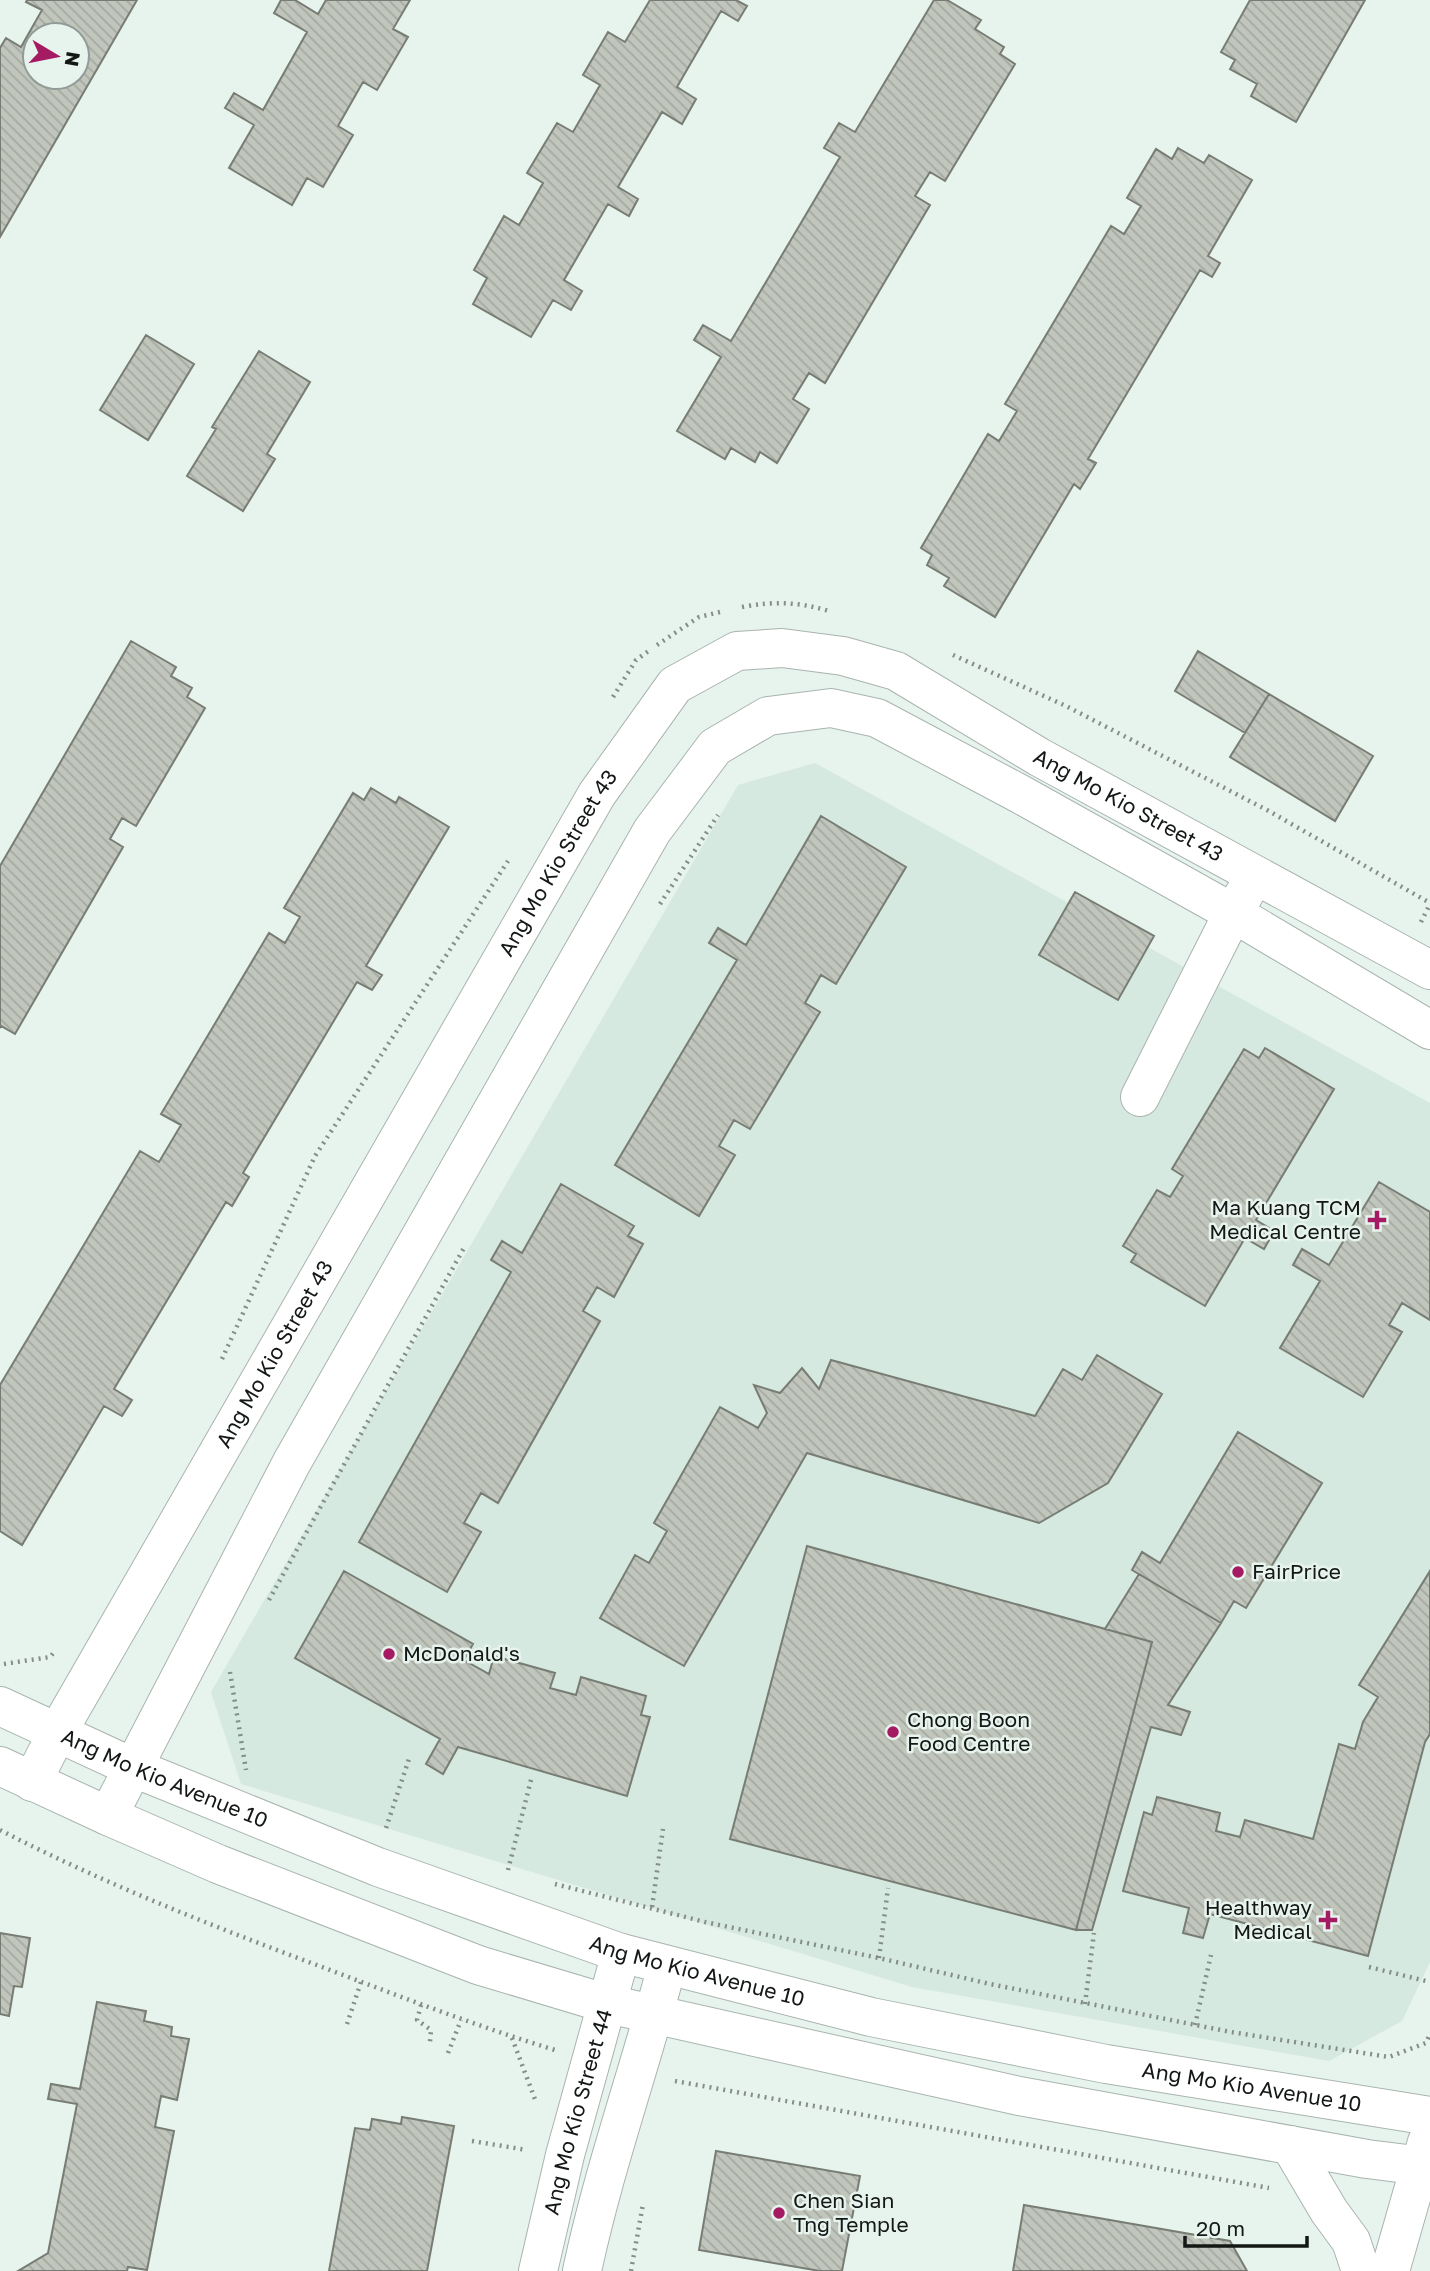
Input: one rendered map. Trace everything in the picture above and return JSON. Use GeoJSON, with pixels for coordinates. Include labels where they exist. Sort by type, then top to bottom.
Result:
{"type":"FeatureCollection","features":[{"type":"Feature","properties":{"kind":"street","name":"Ang Mo Kio Street 43"},"geometry":{"type":"LineString","coordinates":[[16,1774],[57,1733],[597,794],[675,685],[737,651],[782,648],[843,656],[896,671],[1039,757],[1430,970]]}},
{"type":"Feature","properties":{"kind":"street","name":"Ang Mo Kio Street 43"},"geometry":{"type":"LineString","coordinates":[[108,1816],[292,1462],[652,831],[715,747],[768,716],[831,708],[877,718],[1233,913],[1430,1030]]}},
{"type":"Feature","properties":{"kind":"street"},"geometry":{"type":"LineString","coordinates":[[1020,794],[1039,757]]}},
{"type":"Feature","properties":{"kind":"street"},"geometry":{"type":"LineString","coordinates":[[1140,1097],[1233,913],[1257,875]]}},
{"type":"Feature","properties":{"kind":"street","name":"Ang Mo Kio Avenue 10"},"geometry":{"type":"LineString","coordinates":[[0,1706],[134,1768],[378,1867],[621,1953],[870,2017],[1147,2070],[1430,2116]]}},
{"type":"Feature","properties":{"kind":"street"},"geometry":{"type":"LineString","coordinates":[[16,1774],[218,1864],[478,1965],[608,2004],[1019,2096],[1290,2145],[1426,2155],[1390,2271]]}},
{"type":"Feature","properties":{"kind":"street","name":"Ang Mo Kio Street 44"},"geometry":{"type":"LineString","coordinates":[[538,2271],[556,2191],[621,1953]]}},
{"type":"Feature","properties":{"kind":"street","name":"Ang Mo Kio Street 44"},"geometry":{"type":"LineString","coordinates":[[582,2271],[594,2213],[667,1966]]}},
{"type":"Feature","properties":{"kind":"street"},"geometry":{"type":"LineString","coordinates":[[1290,2145],[1329,2211],[1351,2241],[1361,2271]]}},
{"type":"Feature","properties":{"kind":"path"},"geometry":{"type":"LineString","coordinates":[[736,608],[761,603],[804,603],[840,614]]}},
{"type":"Feature","properties":{"kind":"path"},"geometry":{"type":"LineString","coordinates":[[607,706],[636,660],[699,617],[724,611]]}},
{"type":"Feature","properties":{"kind":"path"},"geometry":{"type":"LineString","coordinates":[[948,652],[1066,706],[1267,810],[1430,903]]}},
{"type":"Feature","properties":{"kind":"path"},"geometry":{"type":"LineString","coordinates":[[659,906],[724,806]]}},
{"type":"Feature","properties":{"kind":"path"},"geometry":{"type":"LineString","coordinates":[[219,1366],[316,1156],[512,856]]}},
{"type":"Feature","properties":{"kind":"path"},"geometry":{"type":"LineString","coordinates":[[266,1606],[469,1240]]}},
{"type":"Feature","properties":{"kind":"path"},"geometry":{"type":"LineString","coordinates":[[0,1665],[50,1657],[58,1647]]}},
{"type":"Feature","properties":{"kind":"path"},"geometry":{"type":"LineString","coordinates":[[235,1664],[230,1673],[245,1769],[258,1776]]}},
{"type":"Feature","properties":{"kind":"path"},"geometry":{"type":"LineString","coordinates":[[382,1837],[410,1756]]}},
{"type":"Feature","properties":{"kind":"path"},"geometry":{"type":"LineString","coordinates":[[508,1870],[533,1776]]}},
{"type":"Feature","properties":{"kind":"path"},"geometry":{"type":"LineString","coordinates":[[652,1907],[663,1829]]}},
{"type":"Feature","properties":{"kind":"path"},"geometry":{"type":"LineString","coordinates":[[496,1867],[518,1874]]}},
{"type":"Feature","properties":{"kind":"path"},"geometry":{"type":"LineString","coordinates":[[553,1883],[705,1922],[1195,2025],[1389,2057],[1426,2043],[1430,2035]]}},
{"type":"Feature","properties":{"kind":"path"},"geometry":{"type":"LineString","coordinates":[[879,1958],[888,1888]]}},
{"type":"Feature","properties":{"kind":"path"},"geometry":{"type":"LineString","coordinates":[[1085,2004],[1094,1933]]}},
{"type":"Feature","properties":{"kind":"path"},"geometry":{"type":"LineString","coordinates":[[1195,2025],[1211,1955]]}},
{"type":"Feature","properties":{"kind":"path"},"geometry":{"type":"LineString","coordinates":[[1369,1967],[1430,1982]]}},
{"type":"Feature","properties":{"kind":"path"},"geometry":{"type":"LineString","coordinates":[[347,2024],[361,1982]]}},
{"type":"Feature","properties":{"kind":"path"},"geometry":{"type":"LineString","coordinates":[[421,2005],[417,2020],[431,2030],[430,2042]]}},
{"type":"Feature","properties":{"kind":"path"},"geometry":{"type":"LineString","coordinates":[[448,2053],[461,2020]]}},
{"type":"Feature","properties":{"kind":"path"},"geometry":{"type":"LineString","coordinates":[[512,2037],[537,2102]]}},
{"type":"Feature","properties":{"kind":"path"},"geometry":{"type":"LineString","coordinates":[[472,2141],[499,2146]]}},
{"type":"Feature","properties":{"kind":"shaded area"},"geometry":{"type":"Polygon","coordinates":[[[815,763],[1430,1103],[1430,1962],[1402,2021],[1329,2061],[912,1987],[241,1784],[211,1692],[738,785],[815,763]]]}},
{"type":"Feature","properties":{"kind":"building"},"geometry":{"type":"Polygon","coordinates":[[[27,0],[137,0],[91,80],[91,21],[36,21],[42,10],[26,2],[27,0]]]}},
{"type":"Feature","properties":{"kind":"building"},"geometry":{"type":"Polygon","coordinates":[[[281,0],[295,0],[318,14],[326,0],[410,0],[393,29],[408,37],[377,90],[363,82],[338,126],[353,135],[323,187],[307,178],[292,205],[229,168],[254,125],[225,108],[234,93],[263,110],[307,32],[274,13],[281,0]]]}},
{"type":"Feature","properties":{"kind":"building"},"geometry":{"type":"Polygon","coordinates":[[[650,0],[736,0],[747,6],[738,21],[721,11],[677,87],[696,99],[682,124],[662,112],[618,187],[638,199],[629,216],[608,204],[564,280],[582,291],[571,310],[553,300],[531,337],[473,304],[487,278],[474,270],[504,216],[519,225],[543,183],[527,173],[557,123],[573,132],[600,85],[583,75],[608,32],[625,42],[650,0]]]}},
{"type":"Feature","properties":{"kind":"building"},"geometry":{"type":"Polygon","coordinates":[[[934,0],[947,0],[981,20],[975,29],[1004,47],[1000,54],[1015,64],[945,181],[930,172],[915,196],[930,205],[825,383],[809,373],[793,399],[809,409],[777,463],[760,452],[755,462],[731,448],[725,459],[677,431],[721,357],[694,340],[703,325],[731,341],[840,157],[824,148],[839,123],[855,132],[934,0]]]}},
{"type":"Feature","properties":{"kind":"building"},"geometry":{"type":"Polygon","coordinates":[[[1250,0],[1365,0],[1296,122],[1251,96],[1257,84],[1230,69],[1235,60],[1221,52],[1250,0]]]}},
{"type":"Feature","properties":{"kind":"building"},"geometry":{"type":"Polygon","coordinates":[[[6,38],[21,47],[21,91],[84,91],[0,237],[0,48],[6,38]]]}},
{"type":"Feature","properties":{"kind":"building"},"geometry":{"type":"Polygon","coordinates":[[[1178,148],[1204,163],[1209,155],[1252,180],[1208,256],[1220,263],[1212,277],[1200,270],[1088,459],[1096,463],[1080,489],[1074,484],[995,617],[944,586],[949,578],[927,565],[932,555],[921,548],[988,434],[999,441],[1017,411],[1005,404],[1111,226],[1124,234],[1141,206],[1127,198],[1156,149],[1172,159],[1178,148]]]}},
{"type":"Feature","properties":{"kind":"building"},"geometry":{"type":"Polygon","coordinates":[[[146,335],[194,364],[148,440],[100,410],[146,335]]]}},
{"type":"Feature","properties":{"kind":"building"},"geometry":{"type":"Polygon","coordinates":[[[259,351],[310,382],[267,454],[275,459],[243,511],[187,476],[216,429],[212,427],[259,351]]]}},
{"type":"Feature","properties":{"kind":"building"},"geometry":{"type":"Polygon","coordinates":[[[131,641],[176,667],[171,676],[192,688],[187,697],[205,708],[136,826],[122,818],[110,839],[123,847],[15,1034],[1,1026],[0,1028],[0,866],[131,641]]]}},
{"type":"Feature","properties":{"kind":"building"},"geometry":{"type":"Polygon","coordinates":[[[1198,651],[1269,694],[1245,733],[1175,691],[1198,651]]]}},
{"type":"Feature","properties":{"kind":"building"},"geometry":{"type":"Polygon","coordinates":[[[1269,694],[1373,756],[1335,821],[1230,757],[1269,694]]]}},
{"type":"Feature","properties":{"kind":"building"},"geometry":{"type":"Polygon","coordinates":[[[371,788],[396,803],[399,797],[449,827],[366,966],[382,975],[372,990],[357,982],[243,1173],[249,1177],[232,1206],[226,1202],[114,1389],[132,1400],[122,1416],[104,1406],[22,1545],[0,1531],[0,1385],[140,1151],[159,1162],[181,1125],[161,1114],[269,933],[285,943],[300,917],[284,908],[353,793],[364,800],[371,788]]]}},
{"type":"Feature","properties":{"kind":"building"},"geometry":{"type":"Polygon","coordinates":[[[821,816],[906,867],[836,984],[821,975],[805,1003],[820,1012],[750,1129],[734,1120],[719,1146],[735,1155],[699,1216],[615,1165],[737,960],[709,943],[718,928],[746,945],[821,816]]]}},
{"type":"Feature","properties":{"kind":"building"},"geometry":{"type":"Polygon","coordinates":[[[1075,892],[1154,936],[1118,1000],[1039,955],[1075,892]]]}},
{"type":"Feature","properties":{"kind":"building"},"geometry":{"type":"Polygon","coordinates":[[[1265,1048],[1334,1089],[1256,1220],[1274,1231],[1264,1249],[1245,1238],[1205,1306],[1131,1262],[1136,1254],[1123,1246],[1157,1190],[1170,1197],[1183,1176],[1172,1169],[1244,1049],[1259,1058],[1265,1048]]]}},
{"type":"Feature","properties":{"kind":"building"},"geometry":{"type":"Polygon","coordinates":[[[1379,1182],[1430,1212],[1430,1320],[1402,1303],[1389,1325],[1402,1332],[1363,1397],[1280,1348],[1320,1281],[1293,1265],[1302,1249],[1329,1265],[1379,1182]]]}},
{"type":"Feature","properties":{"kind":"building"},"geometry":{"type":"Polygon","coordinates":[[[561,1184],[634,1226],[628,1236],[643,1244],[614,1297],[597,1287],[583,1311],[600,1321],[498,1503],[481,1493],[464,1523],[481,1532],[447,1592],[359,1542],[511,1272],[491,1260],[502,1241],[522,1253],[561,1184]]]}},
{"type":"Feature","properties":{"kind":"building"},"geometry":{"type":"Polygon","coordinates":[[[1097,1355],[1162,1394],[1108,1483],[1039,1523],[807,1453],[684,1666],[600,1618],[635,1555],[649,1563],[667,1531],[654,1523],[720,1407],[758,1428],[767,1413],[754,1385],[780,1393],[802,1368],[819,1389],[831,1360],[1035,1416],[1063,1369],[1082,1380],[1097,1355]]]}},
{"type":"Feature","properties":{"kind":"building"},"geometry":{"type":"Polygon","coordinates":[[[1238,1432],[1322,1483],[1246,1608],[1234,1601],[1221,1623],[1132,1570],[1142,1552],[1160,1563],[1238,1432]]]}},
{"type":"Feature","properties":{"kind":"building"},"geometry":{"type":"Polygon","coordinates":[[[807,1546],[1152,1642],[1076,1930],[730,1839],[807,1546]]]}},
{"type":"Feature","properties":{"kind":"building"},"geometry":{"type":"Polygon","coordinates":[[[344,1571],[473,1644],[464,1660],[489,1674],[494,1656],[555,1673],[550,1688],[576,1695],[581,1677],[646,1696],[641,1715],[650,1717],[627,1796],[458,1747],[443,1774],[426,1764],[440,1739],[295,1658],[344,1571]]]}},
{"type":"Feature","properties":{"kind":"building"},"geometry":{"type":"Polygon","coordinates":[[[1430,1571],[1430,1734],[1425,1742],[1368,1956],[1210,1914],[1203,1938],[1183,1933],[1189,1908],[1123,1891],[1144,1812],[1152,1815],[1157,1797],[1220,1813],[1216,1831],[1240,1837],[1245,1820],[1313,1839],[1339,1744],[1355,1749],[1363,1722],[1378,1697],[1359,1685],[1430,1571]]]}},
{"type":"Feature","properties":{"kind":"building"},"geometry":{"type":"Polygon","coordinates":[[[1139,1574],[1221,1623],[1168,1705],[1190,1712],[1181,1735],[1151,1727],[1092,1930],[1076,1930],[1152,1642],[1105,1629],[1139,1574]]]}},
{"type":"Feature","properties":{"kind":"building"},"geometry":{"type":"Polygon","coordinates":[[[0,1933],[30,1938],[22,1987],[14,1986],[9,2016],[0,2014],[0,1933]]]}},
{"type":"Feature","properties":{"kind":"building"},"geometry":{"type":"Polygon","coordinates":[[[97,2002],[146,2011],[144,2021],[172,2027],[171,2036],[189,2039],[177,2100],[161,2096],[155,2127],[174,2131],[147,2270],[128,2267],[127,2271],[18,2271],[48,2253],[77,2104],[48,2099],[51,2084],[80,2089],[97,2002]]]}},
{"type":"Feature","properties":{"kind":"building"},"geometry":{"type":"Polygon","coordinates":[[[402,2117],[454,2126],[427,2271],[329,2271],[355,2128],[370,2130],[372,2119],[401,2124],[402,2117]]]}},
{"type":"Feature","properties":{"kind":"building","name":"Chen Sian Tng Temple"},"geometry":{"type":"Polygon","coordinates":[[[716,2151],[860,2176],[842,2271],[820,2271],[699,2250],[716,2151]]]}},
{"type":"Feature","properties":{"kind":"building"},"geometry":{"type":"Polygon","coordinates":[[[1024,2205],[1230,2241],[1247,2271],[1013,2271],[1024,2205]]]}},
{"type":"Feature","properties":{"kind":"place","name":"Ma Kuang TCM Medical Centre"},"geometry":{"type":"Point","coordinates":[1377,1220]}},
{"type":"Feature","properties":{"kind":"place","name":"FairPrice"},"geometry":{"type":"Point","coordinates":[1238,1572]}},
{"type":"Feature","properties":{"kind":"place","name":"McDonald's"},"geometry":{"type":"Point","coordinates":[389,1654]}},
{"type":"Feature","properties":{"kind":"place","name":"Chong Boon Food Centre"},"geometry":{"type":"Point","coordinates":[893,1732]}},
{"type":"Feature","properties":{"kind":"place","name":"Healthway Medical"},"geometry":{"type":"Point","coordinates":[1328,1920]}},
{"type":"Feature","properties":{"kind":"place","name":"Chen Sian Tng Temple"},"geometry":{"type":"Point","coordinates":[779,2213]}}]}
